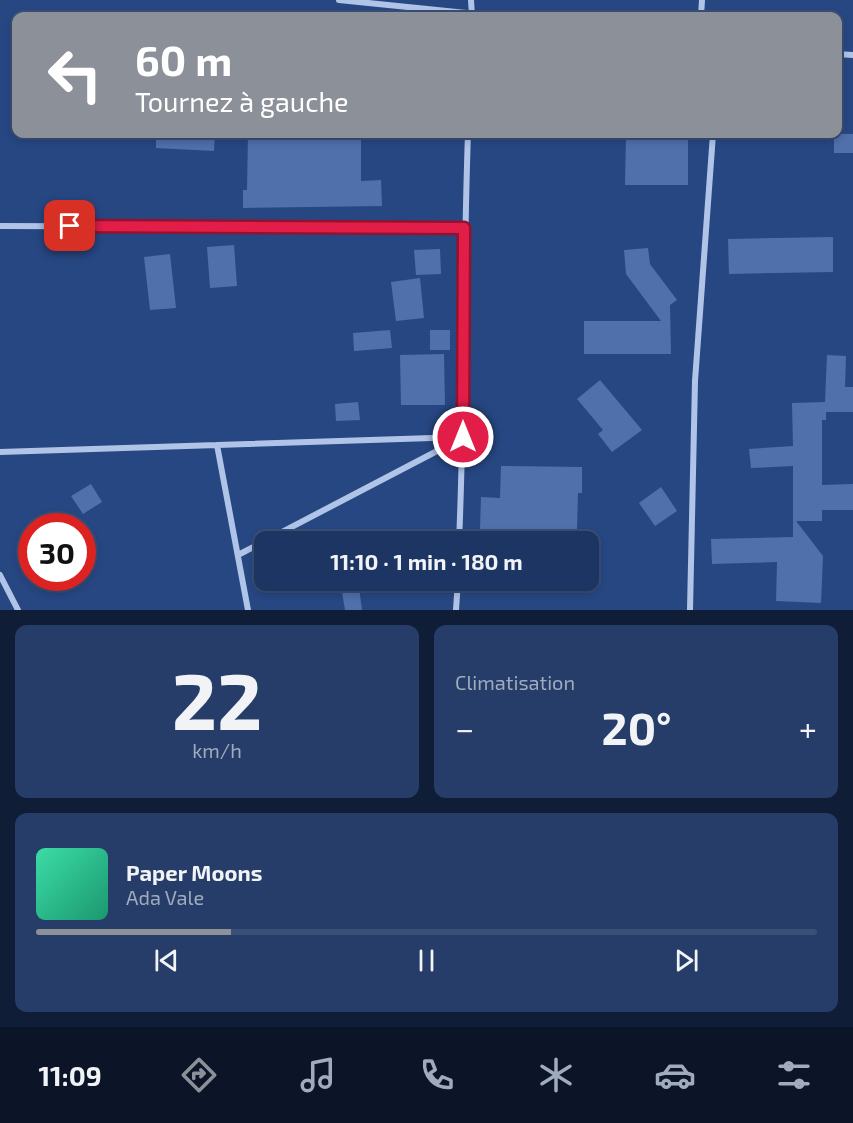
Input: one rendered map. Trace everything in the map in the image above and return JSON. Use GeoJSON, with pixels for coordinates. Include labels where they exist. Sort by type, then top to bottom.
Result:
{"type":"FeatureCollection","features":[{"type":"Feature","properties":{"kind":"street"},"geometry":{"type":"LineString","coordinates":[[339,0],[445,12]]}},
{"type":"Feature","properties":{"kind":"street"},"geometry":{"type":"LineString","coordinates":[[459,531],[463,437],[464,228],[468,138]]}},
{"type":"Feature","properties":{"kind":"street"},"geometry":{"type":"LineString","coordinates":[[690,610],[695,381],[713,138]]}},
{"type":"Feature","properties":{"kind":"street"},"geometry":{"type":"LineString","coordinates":[[0,226],[464,228]]}},
{"type":"Feature","properties":{"kind":"street"},"geometry":{"type":"LineString","coordinates":[[0,452],[463,437]]}},
{"type":"Feature","properties":{"kind":"street"},"geometry":{"type":"LineString","coordinates":[[238,555],[463,437]]}},
{"type":"Feature","properties":{"kind":"street"},"geometry":{"type":"LineString","coordinates":[[217,445],[248,610]]}},
{"type":"Feature","properties":{"kind":"street"},"geometry":{"type":"LineString","coordinates":[[0,575],[18,610]]}},
{"type":"Feature","properties":{"kind":"street"},"geometry":{"type":"LineString","coordinates":[[456,610],[457,591]]}},
{"type":"Feature","properties":{"kind":"building"},"geometry":{"type":"Polygon","coordinates":[[[842,134],[853,134],[853,153],[834,153],[834,138],[842,138],[842,134]]]}},
{"type":"Feature","properties":{"kind":"building"},"geometry":{"type":"Polygon","coordinates":[[[156,138],[215,138],[214,151],[156,148],[156,138]]]}},
{"type":"Feature","properties":{"kind":"building"},"geometry":{"type":"Polygon","coordinates":[[[248,138],[361,138],[361,181],[381,180],[382,206],[243,208],[243,190],[247,190],[248,138]]]}},
{"type":"Feature","properties":{"kind":"building"},"geometry":{"type":"Polygon","coordinates":[[[626,138],[688,138],[688,185],[625,185],[626,138]]]}},
{"type":"Feature","properties":{"kind":"building"},"geometry":{"type":"Polygon","coordinates":[[[833,237],[833,272],[729,274],[728,239],[833,237]]]}},
{"type":"Feature","properties":{"kind":"building"},"geometry":{"type":"Polygon","coordinates":[[[234,245],[237,286],[210,288],[207,247],[234,245]]]}},
{"type":"Feature","properties":{"kind":"building"},"geometry":{"type":"Polygon","coordinates":[[[648,248],[650,264],[677,300],[670,305],[671,354],[584,354],[584,321],[661,321],[626,274],[624,250],[648,248]]]}},
{"type":"Feature","properties":{"kind":"building"},"geometry":{"type":"Polygon","coordinates":[[[440,249],[441,274],[416,275],[414,250],[440,249]]]}},
{"type":"Feature","properties":{"kind":"building"},"geometry":{"type":"Polygon","coordinates":[[[170,254],[176,308],[150,310],[144,257],[170,254]]]}},
{"type":"Feature","properties":{"kind":"building"},"geometry":{"type":"Polygon","coordinates":[[[420,278],[424,318],[396,321],[391,282],[420,278]]]}},
{"type":"Feature","properties":{"kind":"building"},"geometry":{"type":"Polygon","coordinates":[[[390,330],[392,348],[354,351],[353,333],[390,330]]]}},
{"type":"Feature","properties":{"kind":"building"},"geometry":{"type":"Polygon","coordinates":[[[430,330],[450,330],[450,350],[430,350],[430,330]]]}},
{"type":"Feature","properties":{"kind":"building"},"geometry":{"type":"Polygon","coordinates":[[[444,354],[445,405],[401,405],[400,355],[444,354]]]}},
{"type":"Feature","properties":{"kind":"building"},"geometry":{"type":"Polygon","coordinates":[[[827,355],[846,356],[845,387],[853,387],[853,412],[826,412],[826,420],[822,420],[822,485],[853,484],[853,510],[822,510],[822,521],[796,521],[823,556],[821,603],[776,601],[777,562],[712,564],[711,539],[793,537],[793,466],[751,468],[749,449],[793,446],[792,403],[825,402],[827,355]]]}},
{"type":"Feature","properties":{"kind":"building"},"geometry":{"type":"Polygon","coordinates":[[[600,380],[642,430],[612,452],[598,434],[603,430],[577,399],[600,380]]]}},
{"type":"Feature","properties":{"kind":"building"},"geometry":{"type":"Polygon","coordinates":[[[358,402],[360,420],[336,421],[335,404],[358,402]]]}},
{"type":"Feature","properties":{"kind":"building"},"geometry":{"type":"Polygon","coordinates":[[[501,466],[582,467],[582,493],[578,493],[577,531],[480,529],[481,497],[500,498],[501,466]]]}},
{"type":"Feature","properties":{"kind":"building"},"geometry":{"type":"Polygon","coordinates":[[[91,484],[102,502],[82,513],[71,496],[91,484]]]}},
{"type":"Feature","properties":{"kind":"building"},"geometry":{"type":"Polygon","coordinates":[[[661,487],[677,511],[655,526],[639,503],[661,487]]]}},
{"type":"Feature","properties":{"kind":"building"},"geometry":{"type":"Polygon","coordinates":[[[342,591],[359,591],[362,610],[345,610],[342,591]]]}},
{"type":"Feature","properties":{"kind":"route"},"geometry":{"type":"LineString","coordinates":[[70,226],[464,228],[463,437]]}}]}
